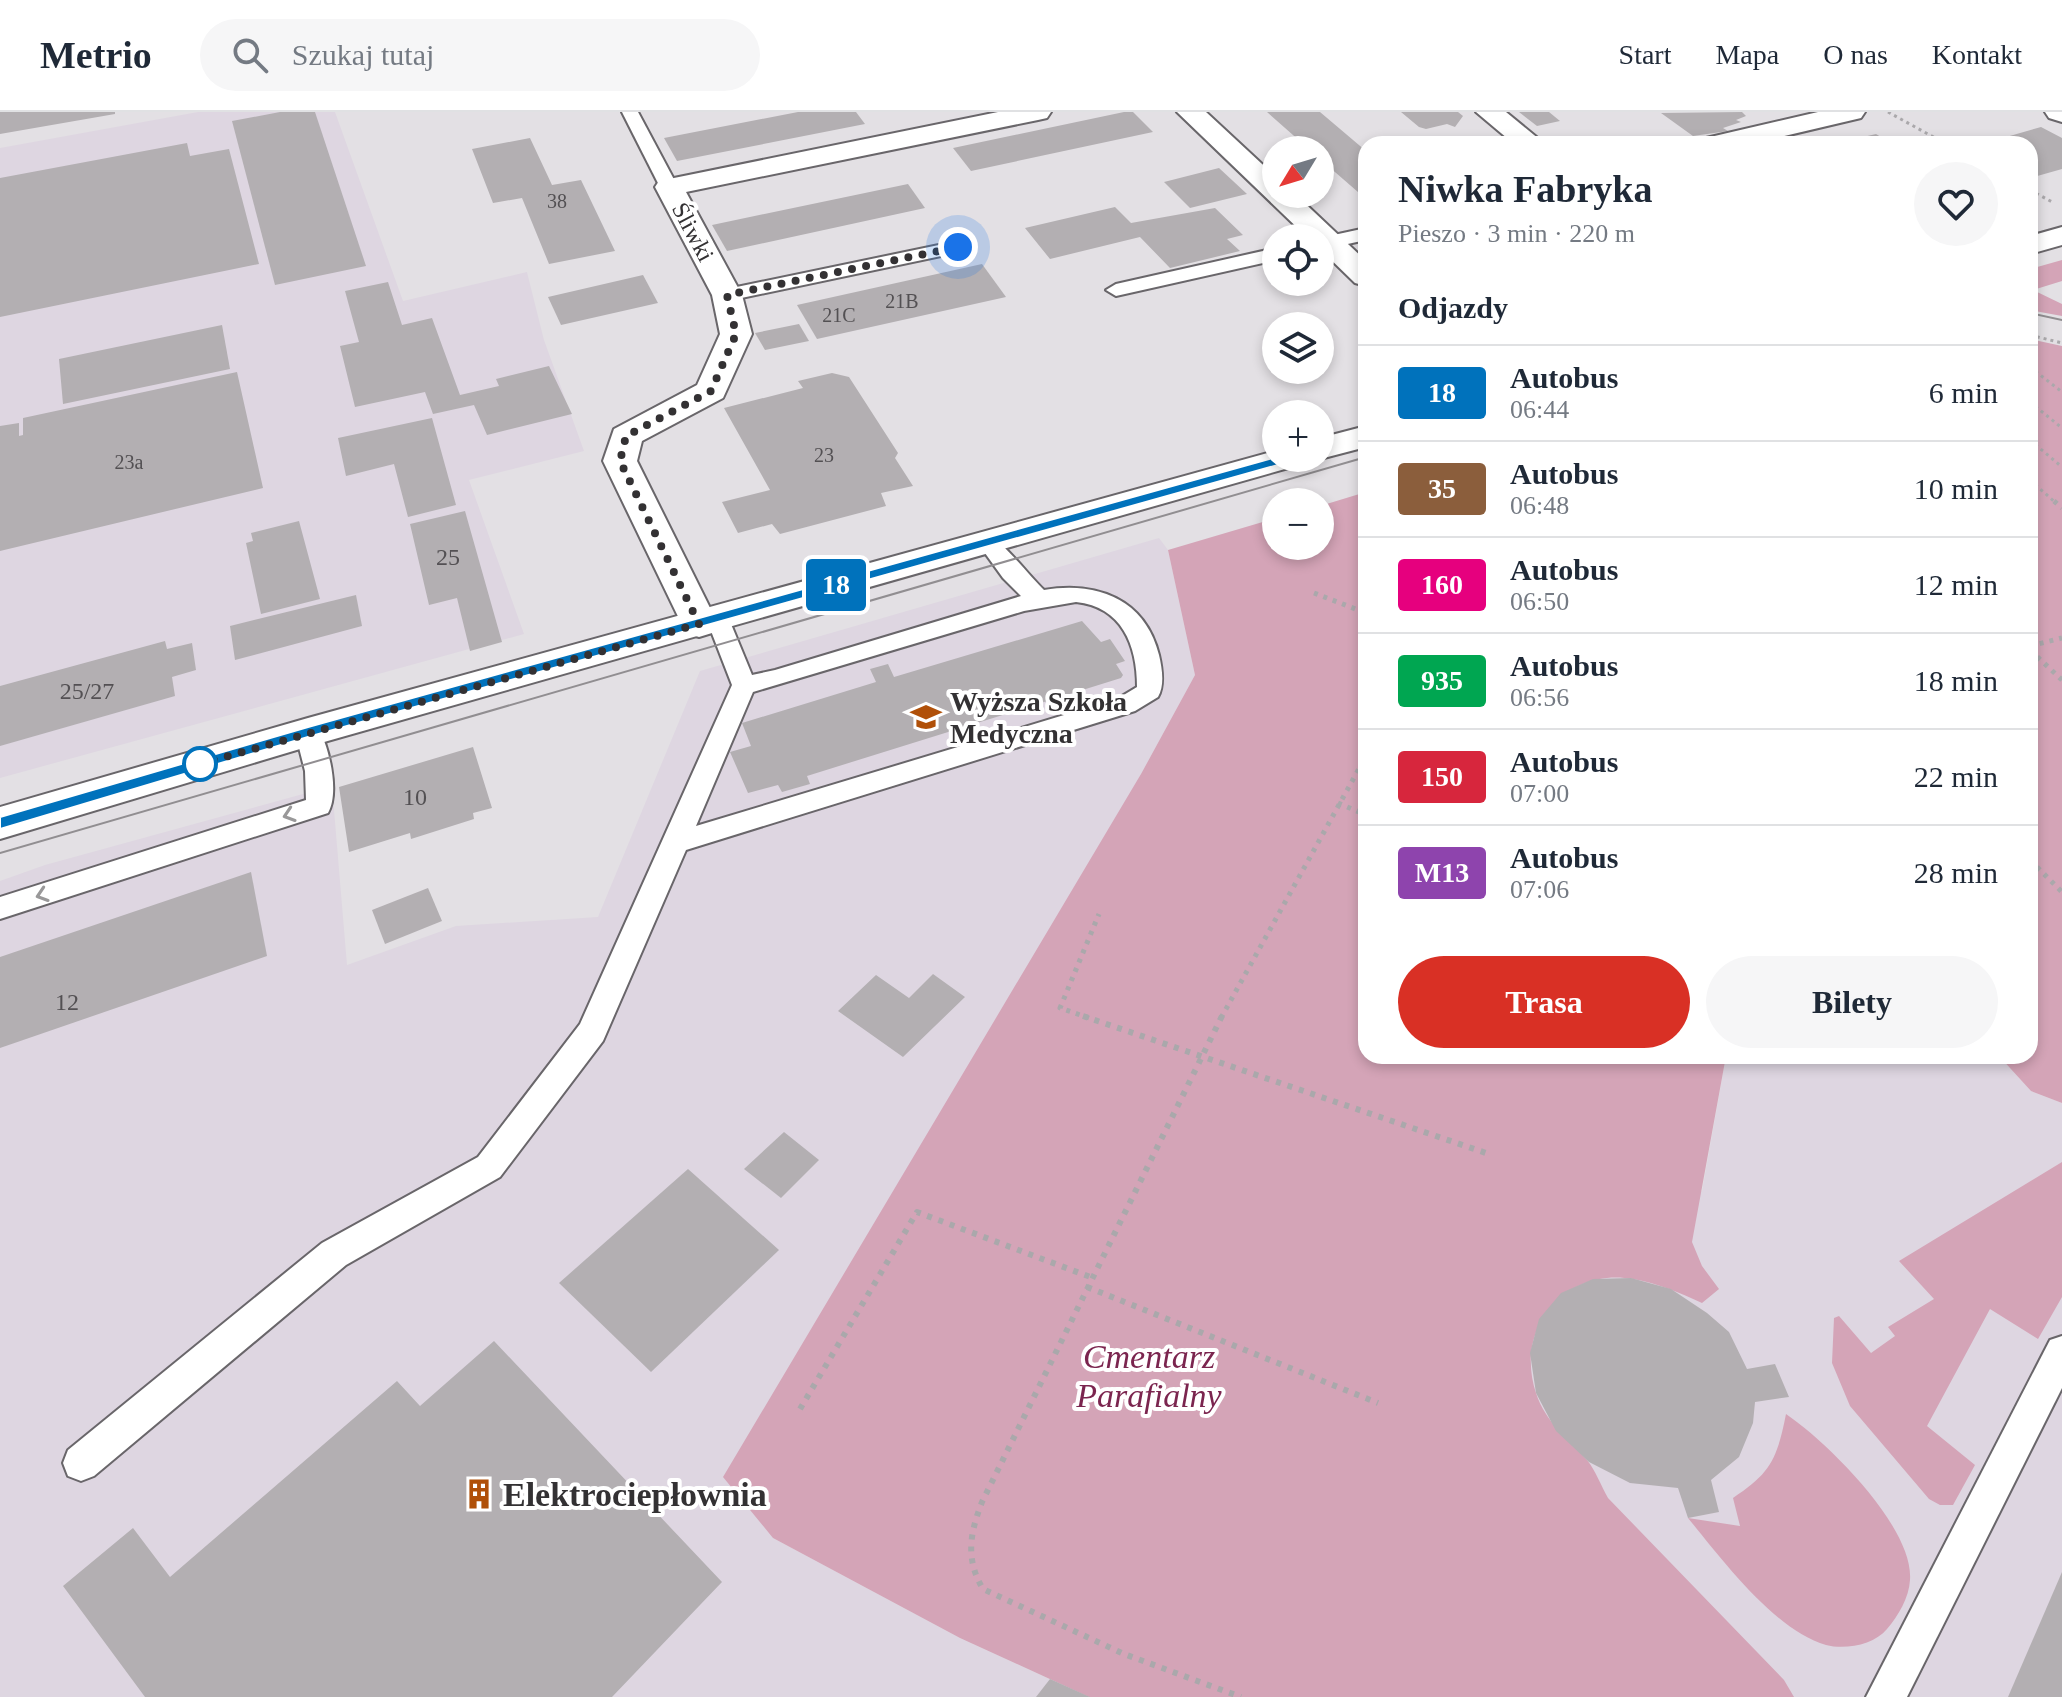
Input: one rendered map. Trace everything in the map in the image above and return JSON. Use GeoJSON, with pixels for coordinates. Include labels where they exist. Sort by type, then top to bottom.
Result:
{"type":"FeatureCollection","features":[{"type":"Feature","properties":{"kind":"street","name":"Śliwki"},"geometry":{"type":"LineString","coordinates":[[709,621],[620,461],[626,436],[711,391],[736,334],[727,295],[669,187],[1038,112]]}},
{"type":"Feature","properties":{"kind":"street"},"geometry":{"type":"LineString","coordinates":[[1190,112],[1262,179]]}},
{"type":"Feature","properties":{"kind":"street"},"geometry":{"type":"LineString","coordinates":[[1489,112],[1520,136]]}},
{"type":"Feature","properties":{"kind":"street"},"geometry":{"type":"LineString","coordinates":[[1750,136],[1852,112]]}},
{"type":"Feature","properties":{"kind":"street"},"geometry":{"type":"LineString","coordinates":[[1291,208],[1307,224]]}},
{"type":"Feature","properties":{"kind":"street"},"geometry":{"type":"LineString","coordinates":[[2038,243],[2062,236]]}},
{"type":"Feature","properties":{"kind":"street"},"geometry":{"type":"LineString","coordinates":[[1334,250],[1358,270]]}},
{"type":"Feature","properties":{"kind":"street"},"geometry":{"type":"LineString","coordinates":[[1334,445],[1358,438]]}},
{"type":"Feature","properties":{"kind":"street"},"geometry":{"type":"LineString","coordinates":[[0,823],[308,732],[1262,465]]}},
{"type":"Feature","properties":{"kind":"lane"},"geometry":{"type":"LineString","coordinates":[[630,112],[669,187]]}},
{"type":"Feature","properties":{"kind":"lane"},"geometry":{"type":"LineString","coordinates":[[1334,241],[1358,236]]}},
{"type":"Feature","properties":{"kind":"lane"},"geometry":{"type":"LineString","coordinates":[[727,295],[958,247]]}},
{"type":"Feature","properties":{"kind":"lane"},"geometry":{"type":"LineString","coordinates":[[1116,290],[1262,257]]}},
{"type":"Feature","properties":{"kind":"lane"},"geometry":{"type":"LineString","coordinates":[[988,542],[1011,573],[1038,598]]}},
{"type":"Feature","properties":{"kind":"lane"},"geometry":{"type":"LineString","coordinates":[[673,843],[1126,705],[1149,691],[1151,666],[1142,637],[1126,613],[1090,596],[1038,598],[776,679],[744,685]]}},
{"type":"Feature","properties":{"kind":"lane"},"geometry":{"type":"LineString","coordinates":[[709,621],[744,685]]}},
{"type":"Feature","properties":{"kind":"lane"},"geometry":{"type":"LineString","coordinates":[[81,1463],[334,1254],[489,1167],[592,1032],[744,685]]}},
{"type":"Feature","properties":{"kind":"lane"},"geometry":{"type":"LineString","coordinates":[[0,908],[319,806],[318,771],[308,732]]}},
{"type":"Feature","properties":{"kind":"lane"},"geometry":{"type":"LineString","coordinates":[[1886,1697],[2062,1352]]}},
{"type":"Feature","properties":{"kind":"path"},"geometry":{"type":"LineString","coordinates":[[1888,112],[1932,136]]}},
{"type":"Feature","properties":{"kind":"path"},"geometry":{"type":"LineString","coordinates":[[2038,194],[2062,207]]}},
{"type":"Feature","properties":{"kind":"path"},"geometry":{"type":"LineString","coordinates":[[2038,337],[2062,343]]}},
{"type":"Feature","properties":{"kind":"path"},"geometry":{"type":"LineString","coordinates":[[2038,373],[2062,392]]}},
{"type":"Feature","properties":{"kind":"path"},"geometry":{"type":"LineString","coordinates":[[2038,408],[2062,428]]}},
{"type":"Feature","properties":{"kind":"path"},"geometry":{"type":"LineString","coordinates":[[2038,447],[2062,467]]}},
{"type":"Feature","properties":{"kind":"path"},"geometry":{"type":"LineString","coordinates":[[2038,487],[2062,508]]}},
{"type":"Feature","properties":{"kind":"path"},"geometry":{"type":"LineString","coordinates":[[1314,593],[1358,610]]}},
{"type":"Feature","properties":{"kind":"path"},"geometry":{"type":"LineString","coordinates":[[2038,646],[2062,638]]}},
{"type":"Feature","properties":{"kind":"path"},"geometry":{"type":"LineString","coordinates":[[2038,656],[2062,680]]}},
{"type":"Feature","properties":{"kind":"path"},"geometry":{"type":"LineString","coordinates":[[1241,1697],[1110,1647],[983,1589],[972,1574],[968,1553],[982,1502],[1201,1054],[1358,769]]}},
{"type":"Feature","properties":{"kind":"path"},"geometry":{"type":"LineString","coordinates":[[1338,803],[1358,812]]}},
{"type":"Feature","properties":{"kind":"path"},"geometry":{"type":"LineString","coordinates":[[2038,868],[2062,892]]}},
{"type":"Feature","properties":{"kind":"path"},"geometry":{"type":"LineString","coordinates":[[1099,914],[1060,1008],[1486,1153]]}},
{"type":"Feature","properties":{"kind":"path"},"geometry":{"type":"LineString","coordinates":[[800,1409],[917,1212],[1093,1278]]}},
{"type":"Feature","properties":{"kind":"path"},"geometry":{"type":"LineString","coordinates":[[1087,1287],[1378,1403]]}},
{"type":"Feature","properties":{"kind":"shaded area"},"geometry":{"type":"Polygon","coordinates":[[[198,112],[335,112],[403,301],[527,272],[544,340],[584,451],[469,480],[524,634],[0,778],[0,148],[198,112]]]}},
{"type":"Feature","properties":{"kind":"shaded area"},"geometry":{"type":"Polygon","coordinates":[[[1159,538],[1168,550],[1195,675],[1141,774],[773,1538],[960,1638],[1089,1697],[0,1697],[0,881],[45,865],[332,786],[347,965],[456,926],[598,917],[700,671],[1159,538]]]}},
{"type":"Feature","properties":{"kind":"shaded area"},"geometry":{"type":"Polygon","coordinates":[[[1725,1064],[2006,1064],[2031,1091],[2062,1103],[2062,1697],[1595,1697],[1477,1315],[1702,1191],[1725,1064]]]}},
{"type":"Feature","properties":{"kind":"green space"},"geometry":{"type":"Polygon","coordinates":[[[2062,260],[2062,281],[2038,288],[2038,267],[2062,260]]]}},
{"type":"Feature","properties":{"kind":"green space"},"geometry":{"type":"Polygon","coordinates":[[[2038,292],[2062,304],[2062,316],[2038,312],[2038,292]]]}},
{"type":"Feature","properties":{"kind":"green space"},"geometry":{"type":"Polygon","coordinates":[[[2038,341],[2062,346],[2062,1103],[2031,1091],[2006,1064],[2038,1064],[2038,341]]]}},
{"type":"Feature","properties":{"kind":"green space","name":"Cmentarz Parafialny"},"geometry":{"type":"Polygon","coordinates":[[[1358,494],[1358,1064],[1725,1064],[1692,1242],[1702,1266],[1719,1289],[1702,1303],[1633,1279],[1608,1278],[1586,1283],[1567,1293],[1551,1307],[1539,1325],[1532,1346],[1531,1369],[1536,1393],[1545,1413],[1590,1464],[1608,1498],[1784,1680],[1794,1697],[1089,1697],[960,1638],[773,1538],[723,1477],[1141,774],[1195,675],[1168,550],[1262,522],[1262,560],[1334,560],[1334,502],[1358,494]]]}},
{"type":"Feature","properties":{"kind":"green space"},"geometry":{"type":"Polygon","coordinates":[[[2062,1162],[2062,1297],[2038,1339],[1990,1309],[1927,1426],[1975,1465],[1953,1505],[1940,1505],[1929,1499],[1850,1406],[1832,1363],[1834,1318],[1839,1316],[1871,1353],[1895,1336],[1888,1327],[1934,1299],[1899,1261],[2062,1162]]]}},
{"type":"Feature","properties":{"kind":"green space"},"geometry":{"type":"Polygon","coordinates":[[[1786,1414],[1844,1464],[1883,1511],[1898,1536],[1907,1559],[1908,1593],[1895,1618],[1875,1639],[1850,1646],[1834,1646],[1806,1637],[1768,1609],[1750,1591],[1688,1518],[1740,1526],[1733,1498],[1756,1481],[1770,1464],[1786,1414]]]}},
{"type":"Feature","properties":{"kind":"building"},"geometry":{"type":"Polygon","coordinates":[[[0,112],[115,112],[115,114],[0,134],[0,112]]]}},
{"type":"Feature","properties":{"kind":"building"},"geometry":{"type":"Polygon","coordinates":[[[280,112],[315,112],[366,266],[275,285],[232,121],[280,112]]]}},
{"type":"Feature","properties":{"kind":"building"},"geometry":{"type":"Polygon","coordinates":[[[798,112],[856,112],[865,124],[677,161],[664,138],[798,112]]]}},
{"type":"Feature","properties":{"kind":"building"},"geometry":{"type":"Polygon","coordinates":[[[1133,112],[1153,132],[971,171],[953,148],[1133,112]]]}},
{"type":"Feature","properties":{"kind":"building"},"geometry":{"type":"Polygon","coordinates":[[[1267,112],[1320,112],[1358,144],[1358,192],[1334,171],[1334,136],[1294,136],[1267,112]]]}},
{"type":"Feature","properties":{"kind":"building"},"geometry":{"type":"Polygon","coordinates":[[[1401,112],[1458,112],[1463,116],[1455,127],[1447,124],[1426,129],[1401,112]]]}},
{"type":"Feature","properties":{"kind":"building"},"geometry":{"type":"Polygon","coordinates":[[[1519,112],[1549,112],[1560,121],[1537,126],[1519,112]]]}},
{"type":"Feature","properties":{"kind":"building"},"geometry":{"type":"Polygon","coordinates":[[[1742,112],[1746,116],[1736,120],[1741,122],[1723,128],[1728,131],[1693,136],[1661,113],[1742,112]]]}},
{"type":"Feature","properties":{"kind":"building"},"geometry":{"type":"Polygon","coordinates":[[[2041,127],[2062,138],[2062,169],[2038,176],[2038,136],[2010,136],[2041,127]]]}},
{"type":"Feature","properties":{"kind":"building"},"geometry":{"type":"Polygon","coordinates":[[[530,138],[552,185],[581,180],[615,251],[549,264],[522,198],[493,203],[472,149],[530,138]]]}},
{"type":"Feature","properties":{"kind":"building"},"geometry":{"type":"Polygon","coordinates":[[[187,143],[190,156],[229,149],[259,264],[0,317],[0,178],[187,143]]]}},
{"type":"Feature","properties":{"kind":"building"},"geometry":{"type":"Polygon","coordinates":[[[1219,168],[1247,194],[1190,208],[1164,182],[1219,168]]]}},
{"type":"Feature","properties":{"kind":"building"},"geometry":{"type":"Polygon","coordinates":[[[908,184],[925,208],[727,251],[712,225],[908,184]]]}},
{"type":"Feature","properties":{"kind":"building"},"geometry":{"type":"Polygon","coordinates":[[[1115,207],[1131,223],[1215,208],[1243,235],[1227,239],[1240,251],[1170,268],[1140,237],[1050,259],[1025,228],[1115,207]]]}},
{"type":"Feature","properties":{"kind":"building"},"geometry":{"type":"Polygon","coordinates":[[[982,264],[1006,297],[817,339],[797,305],[982,264]]]}},
{"type":"Feature","properties":{"kind":"building"},"geometry":{"type":"Polygon","coordinates":[[[643,275],[658,303],[561,325],[548,297],[643,275]]]}},
{"type":"Feature","properties":{"kind":"building"},"geometry":{"type":"Polygon","coordinates":[[[388,282],[402,325],[432,318],[460,395],[499,386],[496,379],[549,366],[572,414],[487,435],[474,405],[433,414],[425,392],[355,407],[340,346],[359,342],[345,291],[388,282]]]}},
{"type":"Feature","properties":{"kind":"building"},"geometry":{"type":"Polygon","coordinates":[[[799,324],[809,341],[765,350],[755,333],[799,324]]]}},
{"type":"Feature","properties":{"kind":"building"},"geometry":{"type":"Polygon","coordinates":[[[222,325],[230,369],[63,404],[59,359],[222,325]]]}},
{"type":"Feature","properties":{"kind":"building"},"geometry":{"type":"Polygon","coordinates":[[[237,372],[263,488],[0,551],[0,426],[19,423],[19,436],[23,435],[23,418],[237,372]]]}},
{"type":"Feature","properties":{"kind":"building"},"geometry":{"type":"Polygon","coordinates":[[[832,373],[849,377],[898,453],[895,458],[913,486],[881,493],[886,506],[780,534],[772,524],[738,533],[722,502],[770,490],[724,408],[803,388],[798,381],[832,373]]]}},
{"type":"Feature","properties":{"kind":"building"},"geometry":{"type":"Polygon","coordinates":[[[432,418],[456,505],[408,517],[394,464],[346,476],[338,438],[432,418]]]}},
{"type":"Feature","properties":{"kind":"building"},"geometry":{"type":"Polygon","coordinates":[[[465,511],[502,642],[470,651],[457,598],[429,605],[410,524],[465,511]]]}},
{"type":"Feature","properties":{"kind":"building"},"geometry":{"type":"Polygon","coordinates":[[[299,521],[320,599],[261,614],[246,543],[253,541],[251,533],[299,521]]]}},
{"type":"Feature","properties":{"kind":"building"},"geometry":{"type":"Polygon","coordinates":[[[356,595],[362,626],[235,660],[230,626],[356,595]]]}},
{"type":"Feature","properties":{"kind":"building"},"geometry":{"type":"Polygon","coordinates":[[[1082,621],[1101,642],[1110,639],[1125,661],[1116,664],[1123,675],[1121,678],[807,776],[810,784],[782,792],[778,785],[748,793],[730,752],[751,746],[742,723],[876,682],[870,669],[888,664],[894,677],[1082,621]]]}},
{"type":"Feature","properties":{"kind":"building"},"geometry":{"type":"Polygon","coordinates":[[[165,641],[167,649],[192,643],[196,670],[172,677],[175,696],[0,746],[0,686],[165,641]]]}},
{"type":"Feature","properties":{"kind":"building"},"geometry":{"type":"Polygon","coordinates":[[[473,747],[492,808],[473,813],[474,819],[411,839],[410,833],[349,852],[339,787],[473,747]]]}},
{"type":"Feature","properties":{"kind":"building"},"geometry":{"type":"Polygon","coordinates":[[[251,872],[267,956],[0,1048],[0,957],[251,872]]]}},
{"type":"Feature","properties":{"kind":"building"},"geometry":{"type":"Polygon","coordinates":[[[428,888],[442,921],[385,944],[372,910],[428,888]]]}},
{"type":"Feature","properties":{"kind":"building"},"geometry":{"type":"Polygon","coordinates":[[[933,974],[965,997],[903,1057],[838,1011],[876,975],[909,998],[933,974]]]}},
{"type":"Feature","properties":{"kind":"building"},"geometry":{"type":"Polygon","coordinates":[[[784,1132],[819,1160],[781,1198],[744,1169],[784,1132]]]}},
{"type":"Feature","properties":{"kind":"building"},"geometry":{"type":"Polygon","coordinates":[[[688,1169],[779,1250],[651,1372],[559,1283],[688,1169]]]}},
{"type":"Feature","properties":{"kind":"building"},"geometry":{"type":"Polygon","coordinates":[[[1631,1278],[1671,1289],[1707,1313],[1729,1332],[1747,1369],[1775,1364],[1789,1397],[1755,1402],[1753,1423],[1739,1457],[1711,1480],[1719,1512],[1688,1518],[1678,1488],[1630,1483],[1589,1462],[1556,1431],[1536,1393],[1530,1353],[1539,1319],[1561,1293],[1593,1279],[1631,1278]]]}},
{"type":"Feature","properties":{"kind":"building","name":"Elektrociepłownia"},"geometry":{"type":"Polygon","coordinates":[[[494,1341],[722,1582],[612,1697],[145,1697],[63,1586],[133,1528],[170,1577],[397,1381],[420,1406],[494,1341]]]}},
{"type":"Feature","properties":{"kind":"building"},"geometry":{"type":"Polygon","coordinates":[[[2062,1572],[2062,1697],[2008,1697],[2062,1572]]]}},
{"type":"Feature","properties":{"kind":"building"},"geometry":{"type":"Polygon","coordinates":[[[1050,1679],[1090,1697],[1036,1697],[1050,1679]]]}},
{"type":"Feature","properties":{"kind":"tram line"},"geometry":{"type":"LineString","coordinates":[[2038,315],[2062,320]]}},
{"type":"Feature","properties":{"kind":"tram line"},"geometry":{"type":"LineString","coordinates":[[0,853],[1358,459]]}},
{"type":"Feature","properties":{"kind":"bus line","name":"18"},"geometry":{"type":"LineString","coordinates":[[0,823],[308,732],[1262,465]]}},
{"type":"Feature","properties":{"kind":"place","name":"Wyższa Szkoła Medyczna"},"geometry":{"type":"Point","coordinates":[926,717]}},
{"type":"Feature","properties":{"kind":"place","name":"Elektrociepłownia"},"geometry":{"type":"Point","coordinates":[479,1494]}},
{"type":"Feature","properties":{"kind":"route"},"geometry":{"type":"LineString","coordinates":[[200,764],[699,624],[620,461],[626,436],[711,391],[736,334],[727,295],[958,247]]}}]}
